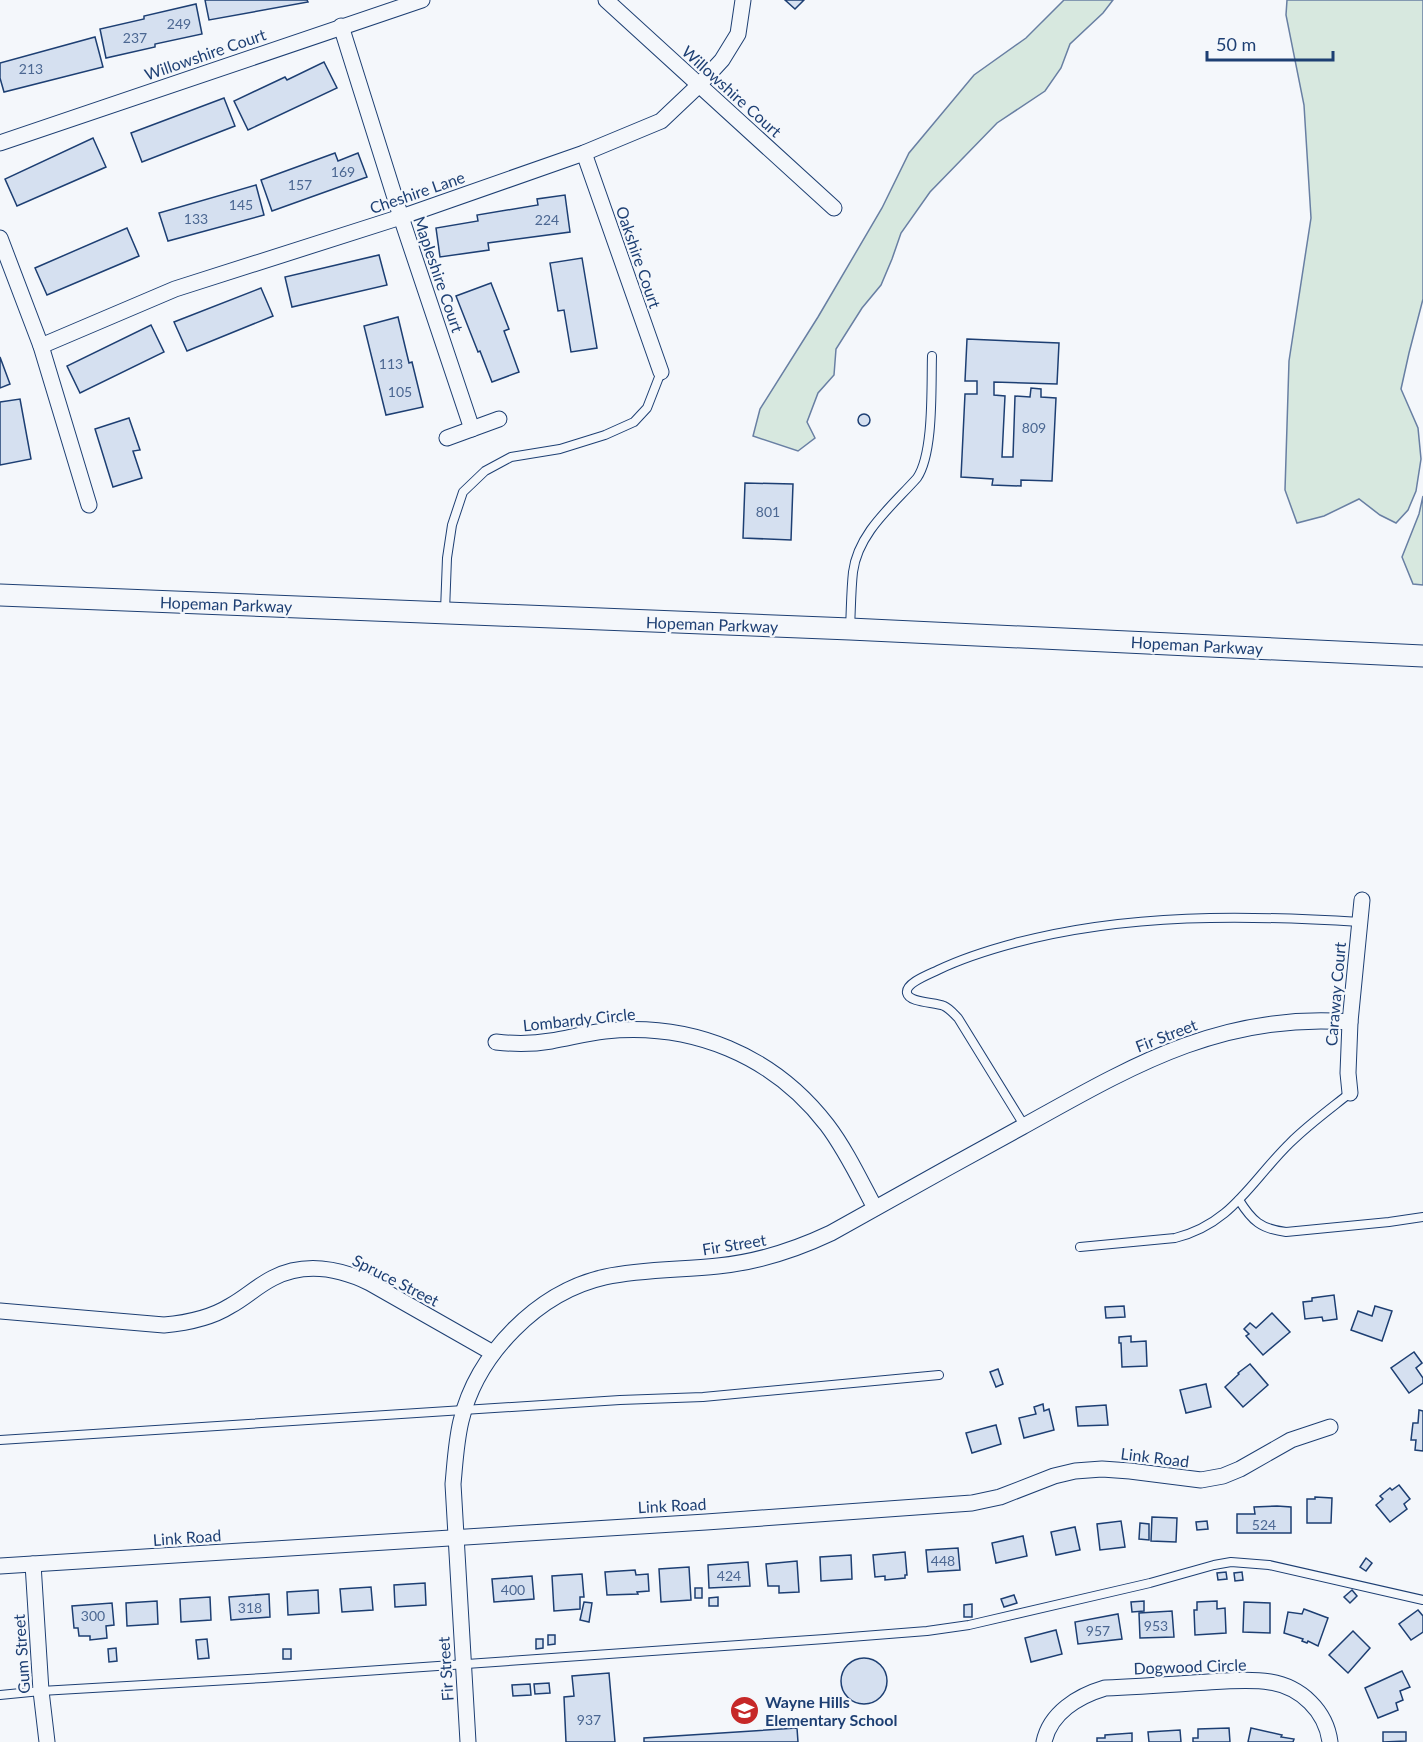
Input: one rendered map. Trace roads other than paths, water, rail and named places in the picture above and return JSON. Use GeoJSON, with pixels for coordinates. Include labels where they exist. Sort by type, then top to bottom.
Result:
{"type":"FeatureCollection","features":[{"type":"Feature","properties":{"kind":"main road","name":"Hopeman Parkway"},"geometry":{"type":"LineString","coordinates":[[0,595],[850,629],[1423,656]]}},
{"type":"Feature","properties":{"kind":"street","name":"Willowshire Court"},"geometry":{"type":"LineString","coordinates":[[0,143],[422,0]]}},
{"type":"Feature","properties":{"kind":"street","name":"Willowshire Court"},"geometry":{"type":"LineString","coordinates":[[606,0],[834,208]]}},
{"type":"Feature","properties":{"kind":"street","name":"Cheshire Lane"},"geometry":{"type":"LineString","coordinates":[[41,346],[175,289],[401,217],[584,153],[661,121],[722,60],[738,34],[743,0]]}},
{"type":"Feature","properties":{"kind":"street","name":"Mapleshire Court"},"geometry":{"type":"LineString","coordinates":[[341,26],[401,217],[472,429]]}},
{"type":"Feature","properties":{"kind":"street","name":"Oakshire Court"},"geometry":{"type":"LineString","coordinates":[[584,153],[661,372]]}},
{"type":"Feature","properties":{"kind":"street"},"geometry":{"type":"LineString","coordinates":[[1,245],[41,346],[89,505]]}},
{"type":"Feature","properties":{"kind":"street"},"geometry":{"type":"LineString","coordinates":[[447,438],[500,419]]}},
{"type":"Feature","properties":{"kind":"street","name":"Caraway Court"},"geometry":{"type":"LineString","coordinates":[[1350,1093],[1348,1073],[1350,1022],[1362,900]]}},
{"type":"Feature","properties":{"kind":"street","name":"Fir Street"},"geometry":{"type":"LineString","coordinates":[[468,1742],[453,1484],[456,1448],[464,1410],[473,1390],[494,1353],[528,1316],[554,1298],[581,1284],[604,1277],[635,1272],[727,1265],[775,1256],[804,1246],[1024,1125],[1138,1065],[1183,1046],[1223,1033],[1259,1025],[1297,1021],[1350,1022]]}},
{"type":"Feature","properties":{"kind":"street","name":"Lombardy Circle"},"geometry":{"type":"LineString","coordinates":[[496,1042],[551,1041],[604,1031],[635,1029],[698,1037],[732,1049],[787,1083],[809,1103],[828,1126],[875,1208]]}},
{"type":"Feature","properties":{"kind":"street","name":"Spruce Street"},"geometry":{"type":"LineString","coordinates":[[0,1311],[164,1325],[178,1324],[230,1307],[274,1277],[294,1270],[331,1269],[352,1274],[370,1283],[494,1353]]}},
{"type":"Feature","properties":{"kind":"street","name":"Link Road"},"geometry":{"type":"LineString","coordinates":[[0,1566],[972,1503],[1000,1497],[1054,1476],[1084,1470],[1130,1471],[1201,1480],[1240,1470],[1291,1440],[1330,1428]]}},
{"type":"Feature","properties":{"kind":"street","name":"Gum Street"},"geometry":{"type":"LineString","coordinates":[[33,1564],[46,1742]]}},
{"type":"Feature","properties":{"kind":"street","name":"Dogwood Circle"},"geometry":{"type":"LineString","coordinates":[[1044,1742],[1050,1726],[1058,1715],[1072,1703],[1091,1692],[1105,1688],[1232,1681],[1269,1682],[1285,1686],[1301,1694],[1314,1705],[1322,1716],[1330,1742]]}},
{"type":"Feature","properties":{"kind":"lane"},"geometry":{"type":"LineString","coordinates":[[850,629],[853,571],[858,552],[873,526],[917,478],[925,461],[929,429],[932,356]]}},
{"type":"Feature","properties":{"kind":"lane"},"geometry":{"type":"LineString","coordinates":[[445,613],[447,558],[452,525],[463,492],[485,471],[511,457],[560,449],[605,435],[634,422],[647,408],[661,372]]}},
{"type":"Feature","properties":{"kind":"lane"},"geometry":{"type":"LineString","coordinates":[[1024,1125],[958,1018],[946,1007],[913,1000],[908,996],[909,986],[936,971],[981,952],[1073,929],[1183,918],[1360,922]]}},
{"type":"Feature","properties":{"kind":"lane"},"geometry":{"type":"LineString","coordinates":[[1080,1247],[1175,1238],[1208,1226],[1239,1200],[1290,1142],[1350,1093]]}},
{"type":"Feature","properties":{"kind":"lane"},"geometry":{"type":"LineString","coordinates":[[1239,1200],[1249,1215],[1259,1224],[1272,1230],[1286,1232],[1423,1217]]}},
{"type":"Feature","properties":{"kind":"lane"},"geometry":{"type":"LineString","coordinates":[[0,1440],[703,1397],[939,1375]]}},
{"type":"Feature","properties":{"kind":"lane"},"geometry":{"type":"LineString","coordinates":[[0,1695],[927,1631],[980,1622],[1230,1562],[1269,1565],[1423,1600]]}},
{"type":"Feature","properties":{"kind":"place","name":"Wayne Hills Elementary School"},"geometry":{"type":"Point","coordinates":[744,1710]}}]}
